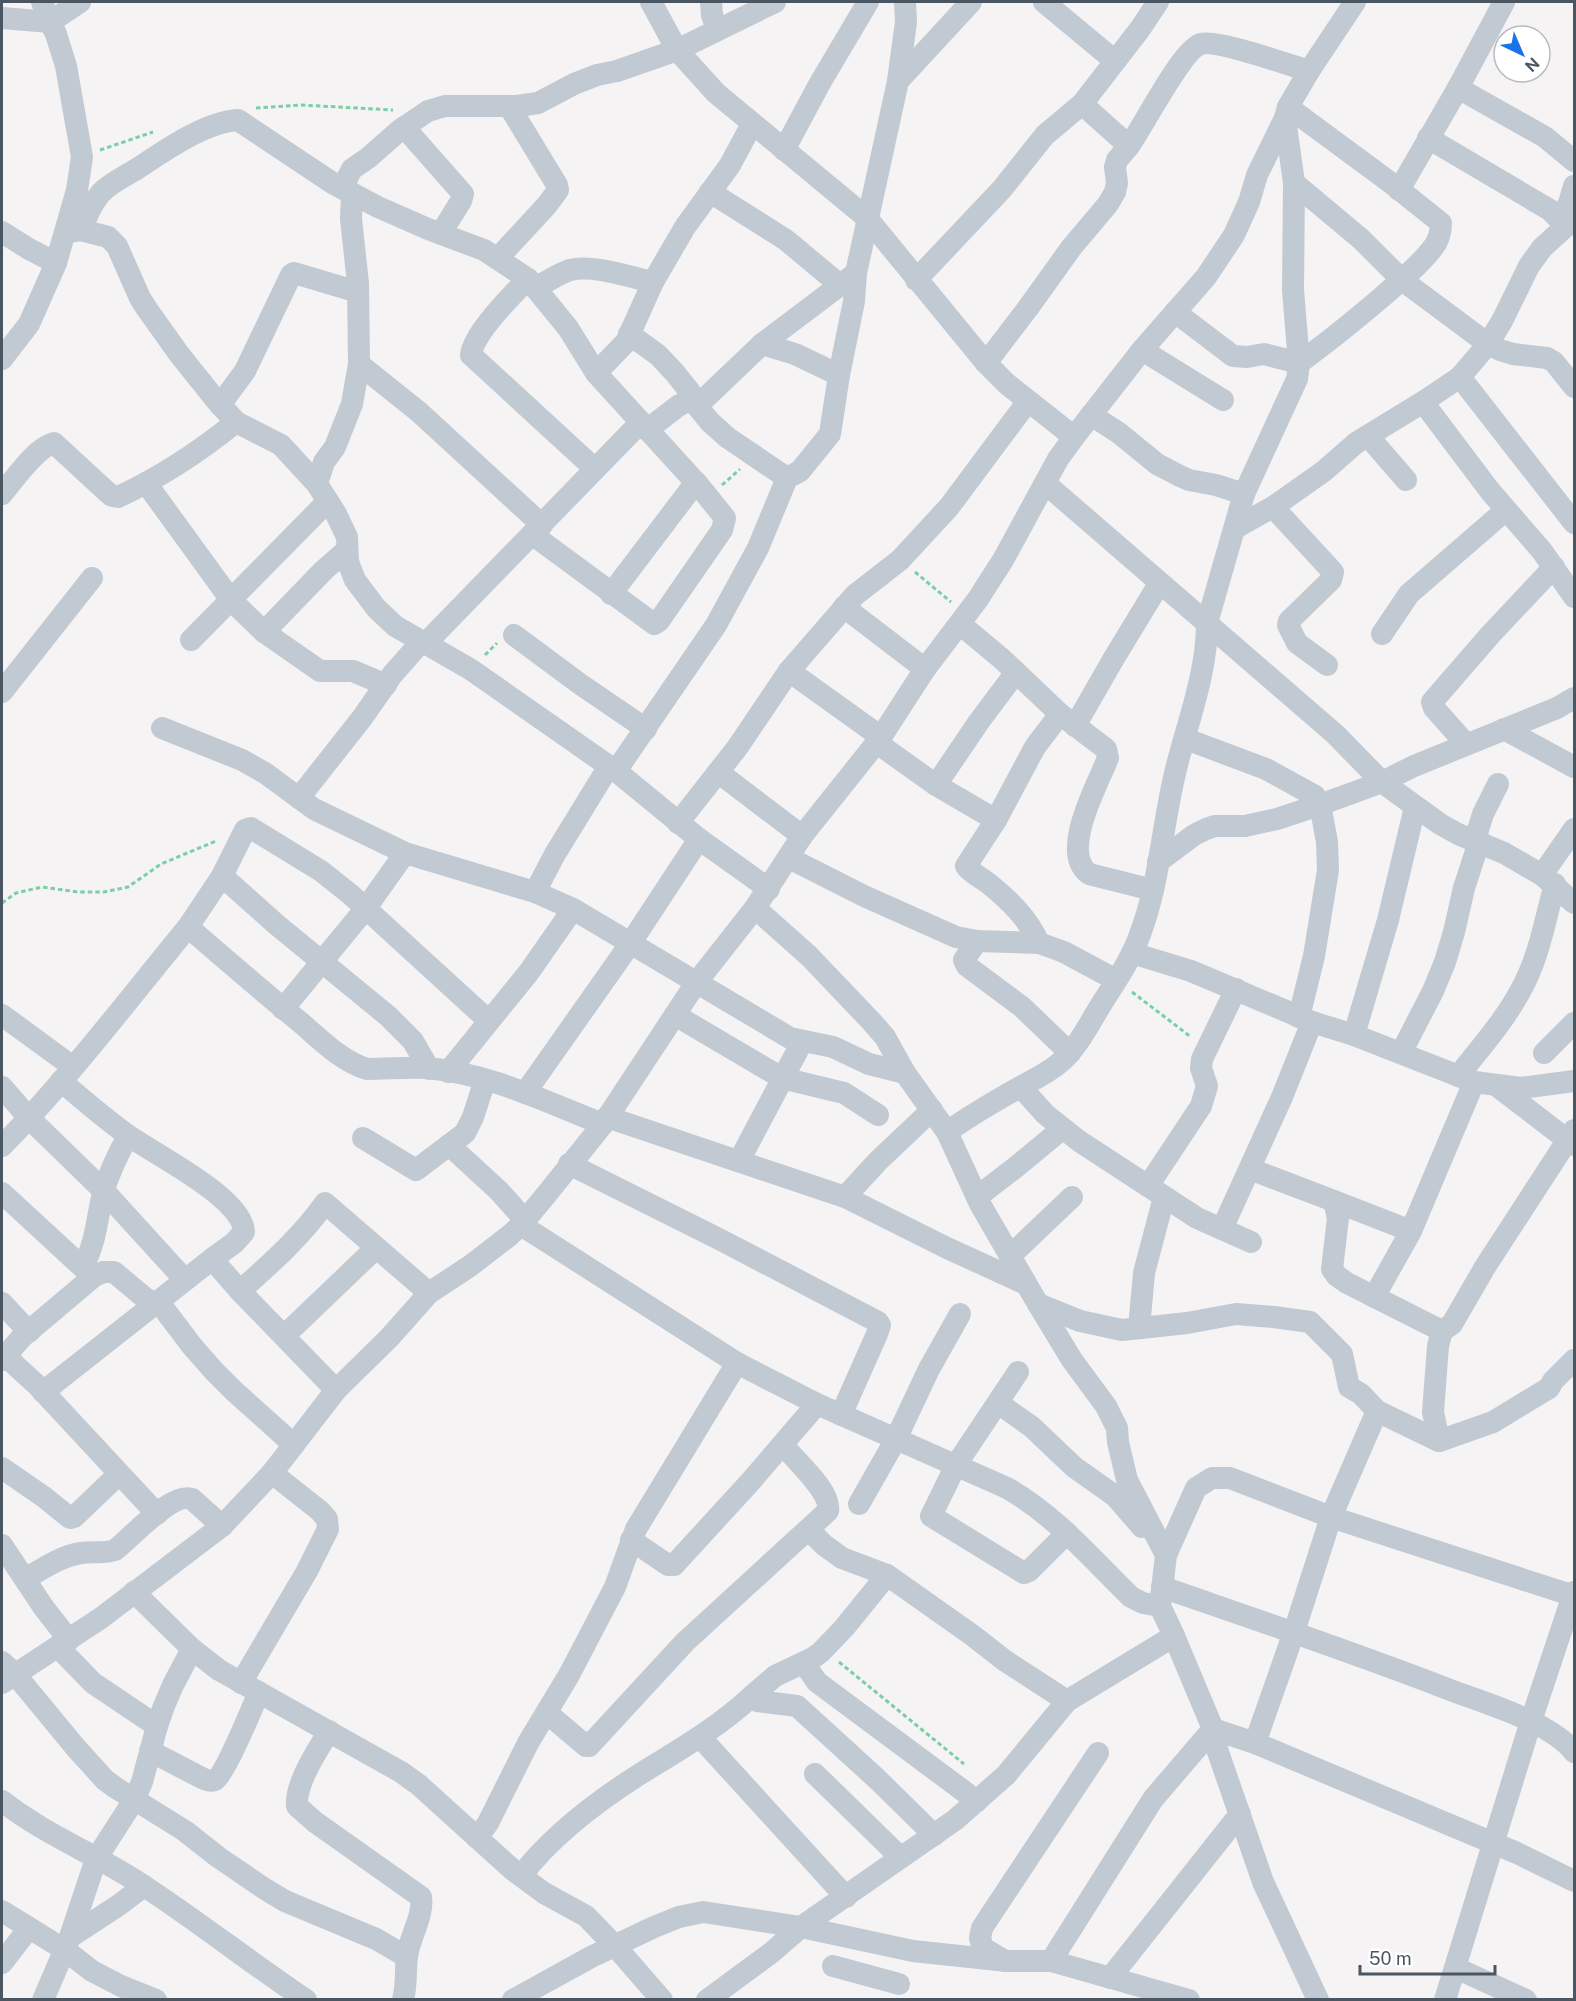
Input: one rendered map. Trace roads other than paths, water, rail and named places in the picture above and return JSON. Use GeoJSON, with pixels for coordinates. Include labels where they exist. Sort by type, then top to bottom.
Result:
{"type":"FeatureCollection","features":[{"type":"Feature","properties":{"kind":"street"},"geometry":{"type":"LineString","coordinates":[[2,18],[46,12],[80,2]]}},
{"type":"Feature","properties":{"kind":"street"},"geometry":{"type":"LineString","coordinates":[[651,2],[677,50],[716,93],[867,218],[986,363],[1028,401],[1074,436]]}},
{"type":"Feature","properties":{"kind":"street"},"geometry":{"type":"LineString","coordinates":[[711,2],[717,30]]}},
{"type":"Feature","properties":{"kind":"street"},"geometry":{"type":"LineString","coordinates":[[191,640],[231,600],[322,492],[324,462],[335,447],[352,404],[359,364],[358,277],[347,191],[352,169],[404,127],[428,111],[438,108],[538,103],[597,75],[617,71],[677,50],[775,2]]}},
{"type":"Feature","properties":{"kind":"street"},"geometry":{"type":"LineString","coordinates":[[784,150],[825,74],[868,2]]}},
{"type":"Feature","properties":{"kind":"street"},"geometry":{"type":"LineString","coordinates":[[535,892],[555,854],[613,768],[646,729],[716,626],[758,548],[788,478],[800,471],[830,434],[852,311],[848,279],[867,218],[898,81],[906,22],[905,2]]}},
{"type":"Feature","properties":{"kind":"street"},"geometry":{"type":"LineString","coordinates":[[898,81],[971,2]]}},
{"type":"Feature","properties":{"kind":"street"},"geometry":{"type":"LineString","coordinates":[[1044,2],[1115,61]]}},
{"type":"Feature","properties":{"kind":"street"},"geometry":{"type":"LineString","coordinates":[[916,280],[1002,189],[1045,135],[1082,104],[1158,2]]}},
{"type":"Feature","properties":{"kind":"street"},"geometry":{"type":"LineString","coordinates":[[407,1957],[376,1939],[285,1901],[226,1863],[185,1831],[105,1780],[6,1673],[63,1643],[222,1526],[272,1473],[336,1390],[389,1338],[429,1293],[478,1260],[523,1222],[605,1121],[696,983],[769,889],[802,836],[879,740],[925,669],[1004,560],[1058,459],[1074,436],[1142,350],[1206,278],[1234,235],[1249,202],[1257,175],[1286,112],[1309,71],[1355,2]]}},
{"type":"Feature","properties":{"kind":"street"},"geometry":{"type":"LineString","coordinates":[[1399,190],[1504,2]]}},
{"type":"Feature","properties":{"kind":"street"},"geometry":{"type":"LineString","coordinates":[[46,12],[66,66],[82,157],[74,231]]}},
{"type":"Feature","properties":{"kind":"street"},"geometry":{"type":"LineString","coordinates":[[986,363],[1071,248],[1108,204],[1117,183],[1115,167],[1117,160],[1129,146],[1190,52],[1203,43],[1211,44],[1248,51],[1309,71]]}},
{"type":"Feature","properties":{"kind":"street"},"geometry":{"type":"LineString","coordinates":[[1458,87],[1545,137],[1575,161]]}},
{"type":"Feature","properties":{"kind":"street"},"geometry":{"type":"LineString","coordinates":[[1082,104],[1129,146]]}},
{"type":"Feature","properties":{"kind":"street"},"geometry":{"type":"LineString","coordinates":[[498,258],[548,205],[558,190],[509,106]]}},
{"type":"Feature","properties":{"kind":"street"},"geometry":{"type":"LineString","coordinates":[[948,1132],[983,1108],[1044,1075],[1070,1053],[1132,953],[1141,932],[1153,890],[1176,769],[1186,739],[1204,661],[1207,623],[1244,494],[1298,379],[1299,363],[1293,290],[1294,183],[1286,112]]}},
{"type":"Feature","properties":{"kind":"street"},"geometry":{"type":"LineString","coordinates":[[1286,112],[1399,190],[1441,224],[1441,231],[1433,248],[1402,280],[1353,322],[1299,363]]}},
{"type":"Feature","properties":{"kind":"street"},"geometry":{"type":"LineString","coordinates":[[2,359],[29,324],[56,263],[74,231],[106,188],[209,127],[226,121],[238,120],[347,191],[378,207],[467,242],[498,258],[532,283],[568,328],[596,373],[724,514],[722,530],[659,621],[654,624],[611,594],[537,530],[419,412],[359,364]]}},
{"type":"Feature","properties":{"kind":"street"},"geometry":{"type":"LineString","coordinates":[[596,373],[626,342],[653,282],[685,227],[730,165],[752,124]]}},
{"type":"Feature","properties":{"kind":"street"},"geometry":{"type":"LineString","coordinates":[[404,127],[463,194],[441,233]]}},
{"type":"Feature","properties":{"kind":"street"},"geometry":{"type":"LineString","coordinates":[[1428,138],[1567,222]]}},
{"type":"Feature","properties":{"kind":"street"},"geometry":{"type":"LineString","coordinates":[[1294,183],[1361,239],[1402,280],[1488,344],[1513,354],[1547,358],[1554,362],[1575,387]]}},
{"type":"Feature","properties":{"kind":"street"},"geometry":{"type":"LineString","coordinates":[[1235,528],[1273,507],[1324,471],[1356,443],[1460,377],[1488,344],[1529,266],[1542,248],[1567,222],[1569,203],[1575,186]]}},
{"type":"Feature","properties":{"kind":"street"},"geometry":{"type":"LineString","coordinates":[[710,192],[848,279]]}},
{"type":"Feature","properties":{"kind":"street"},"geometry":{"type":"LineString","coordinates":[[74,231],[106,235],[117,246],[147,309],[178,354],[220,405],[236,422],[281,445],[322,492],[347,537],[348,562],[355,580],[362,591],[395,626],[470,669],[613,768],[699,839],[769,889]]}},
{"type":"Feature","properties":{"kind":"street"},"geometry":{"type":"LineString","coordinates":[[2,232],[56,263]]}},
{"type":"Feature","properties":{"kind":"street"},"geometry":{"type":"LineString","coordinates":[[595,469],[472,356],[476,342],[490,322],[532,283],[579,268],[653,282]]}},
{"type":"Feature","properties":{"kind":"street"},"geometry":{"type":"LineString","coordinates":[[220,405],[247,367],[291,275],[294,273],[358,292]]}},
{"type":"Feature","properties":{"kind":"street"},"geometry":{"type":"LineString","coordinates":[[299,798],[386,685],[423,643],[595,469],[644,426],[678,406],[695,402],[762,344],[848,279]]}},
{"type":"Feature","properties":{"kind":"street"},"geometry":{"type":"LineString","coordinates":[[1174,312],[1233,356],[1246,357],[1264,354],[1299,363]]}},
{"type":"Feature","properties":{"kind":"street"},"geometry":{"type":"LineString","coordinates":[[629,334],[658,355],[688,389],[711,422],[755,457],[788,478]]}},
{"type":"Feature","properties":{"kind":"street"},"geometry":{"type":"LineString","coordinates":[[762,344],[795,354],[839,375]]}},
{"type":"Feature","properties":{"kind":"street"},"geometry":{"type":"LineString","coordinates":[[1142,350],[1223,400]]}},
{"type":"Feature","properties":{"kind":"street"},"geometry":{"type":"LineString","coordinates":[[1460,377],[1575,523]]}},
{"type":"Feature","properties":{"kind":"street"},"geometry":{"type":"LineString","coordinates":[[678,822],[755,722],[789,671],[844,607],[866,585],[900,560],[949,507],[1028,401]]}},
{"type":"Feature","properties":{"kind":"street"},"geometry":{"type":"LineString","coordinates":[[1423,402],[1506,510],[1554,567],[1575,597]]}},
{"type":"Feature","properties":{"kind":"street"},"geometry":{"type":"LineString","coordinates":[[1091,415],[1119,433],[1157,464],[1180,476],[1244,494]]}},
{"type":"Feature","properties":{"kind":"street"},"geometry":{"type":"LineString","coordinates":[[2,494],[35,456],[54,443],[112,496],[118,497],[198,452],[236,422]]}},
{"type":"Feature","properties":{"kind":"street"},"geometry":{"type":"LineString","coordinates":[[1368,436],[1406,480]]}},
{"type":"Feature","properties":{"kind":"street"},"geometry":{"type":"LineString","coordinates":[[146,483],[231,600],[264,632],[320,671],[353,671],[386,685]]}},
{"type":"Feature","properties":{"kind":"street"},"geometry":{"type":"LineString","coordinates":[[1046,484],[1335,734],[1382,782],[1415,807],[1458,834],[1516,860],[1549,880],[1575,903]]}},
{"type":"Feature","properties":{"kind":"street"},"geometry":{"type":"LineString","coordinates":[[611,594],[702,489]]}},
{"type":"Feature","properties":{"kind":"street"},"geometry":{"type":"LineString","coordinates":[[1273,507],[1333,572],[1332,580],[1289,621],[1288,626],[1297,643],[1327,665]]}},
{"type":"Feature","properties":{"kind":"street"},"geometry":{"type":"LineString","coordinates":[[1382,634],[1409,594],[1506,510]]}},
{"type":"Feature","properties":{"kind":"street"},"geometry":{"type":"LineString","coordinates":[[264,632],[324,570],[348,549]]}},
{"type":"Feature","properties":{"kind":"street"},"geometry":{"type":"LineString","coordinates":[[1466,744],[1434,708],[1432,702],[1491,634],[1554,567]]}},
{"type":"Feature","properties":{"kind":"street"},"geometry":{"type":"LineString","coordinates":[[2,692],[92,578]]}},
{"type":"Feature","properties":{"kind":"street"},"geometry":{"type":"LineString","coordinates":[[1039,943],[1031,926],[1020,913],[986,881],[966,868],[966,865],[996,820],[1035,747],[1067,720],[1109,667],[1159,584]]}},
{"type":"Feature","properties":{"kind":"street"},"geometry":{"type":"LineString","coordinates":[[844,607],[925,669]]}},
{"type":"Feature","properties":{"kind":"street"},"geometry":{"type":"LineString","coordinates":[[963,619],[1067,720],[1103,746],[1108,754],[1082,820],[1078,845],[1082,867],[1092,875],[1153,890]]}},
{"type":"Feature","properties":{"kind":"street"},"geometry":{"type":"LineString","coordinates":[[514,635],[646,729]]}},
{"type":"Feature","properties":{"kind":"street"},"geometry":{"type":"LineString","coordinates":[[789,671],[936,785],[996,820]]}},
{"type":"Feature","properties":{"kind":"street"},"geometry":{"type":"LineString","coordinates":[[936,785],[1016,672]]}},
{"type":"Feature","properties":{"kind":"street"},"geometry":{"type":"LineString","coordinates":[[1158,862],[1194,835],[1206,829],[1215,826],[1245,826],[1277,819],[1382,782],[1466,744],[1557,708],[1575,698]]}},
{"type":"Feature","properties":{"kind":"street"},"geometry":{"type":"LineString","coordinates":[[162,728],[242,760],[265,773],[314,809],[405,853],[535,892],[573,909],[790,1038],[832,1047],[869,1064],[905,1073]]}},
{"type":"Feature","properties":{"kind":"street"},"geometry":{"type":"LineString","coordinates":[[1504,729],[1575,767]]}},
{"type":"Feature","properties":{"kind":"street"},"geometry":{"type":"LineString","coordinates":[[1186,739],[1266,769],[1315,796],[1320,804],[1327,842],[1328,870],[1306,1019],[1250,1169],[1222,1229]]}},
{"type":"Feature","properties":{"kind":"street"},"geometry":{"type":"LineString","coordinates":[[718,772],[802,836]]}},
{"type":"Feature","properties":{"kind":"street"},"geometry":{"type":"LineString","coordinates":[[1401,1053],[1433,991],[1445,962],[1464,888],[1479,842],[1477,833],[1483,814],[1498,783]]}},
{"type":"Feature","properties":{"kind":"street"},"geometry":{"type":"LineString","coordinates":[[1354,1035],[1388,920],[1415,807]]}},
{"type":"Feature","properties":{"kind":"street"},"geometry":{"type":"LineString","coordinates":[[2,1146],[67,1074],[188,927],[222,876],[245,830],[251,828],[298,856],[350,894],[489,1021]]}},
{"type":"Feature","properties":{"kind":"street"},"geometry":{"type":"LineString","coordinates":[[1374,1297],[1411,1231],[1503,1020],[1532,966],[1549,880],[1575,829]]}},
{"type":"Feature","properties":{"kind":"street"},"geometry":{"type":"LineString","coordinates":[[525,1093],[630,944],[699,839]]}},
{"type":"Feature","properties":{"kind":"street"},"geometry":{"type":"LineString","coordinates":[[283,1009],[366,908],[405,853]]}},
{"type":"Feature","properties":{"kind":"street"},"geometry":{"type":"LineString","coordinates":[[789,858],[864,896],[956,937],[976,941],[1039,943],[1064,952],[1116,980]]}},
{"type":"Feature","properties":{"kind":"street"},"geometry":{"type":"LineString","coordinates":[[222,876],[404,1031],[439,1070]]}},
{"type":"Feature","properties":{"kind":"street"},"geometry":{"type":"LineString","coordinates":[[755,908],[802,950],[871,1021],[890,1045],[905,1073],[948,1132],[977,1197],[1026,1284],[1072,1360],[1106,1406],[1115,1424],[1127,1480],[1166,1555]]}},
{"type":"Feature","properties":{"kind":"street"},"geometry":{"type":"LineString","coordinates":[[439,1070],[489,1021],[529,972],[573,909]]}},
{"type":"Feature","properties":{"kind":"street"},"geometry":{"type":"LineString","coordinates":[[188,927],[283,1009],[325,1043],[359,1066],[367,1069],[439,1070],[485,1080],[605,1121],[738,1161],[845,1197],[1026,1284]]}},
{"type":"Feature","properties":{"kind":"street"},"geometry":{"type":"LineString","coordinates":[[976,941],[964,960],[967,966],[1022,1007],[1070,1053]]}},
{"type":"Feature","properties":{"kind":"street"},"geometry":{"type":"LineString","coordinates":[[1132,953],[1180,967],[1306,1019],[1476,1081],[1572,1138],[1485,1267],[1452,1324],[1442,1331],[1438,1346],[1432,1412],[1439,1441]]}},
{"type":"Feature","properties":{"kind":"street"},"geometry":{"type":"LineString","coordinates":[[1139,1329],[1144,1274],[1156,1192],[1203,1100],[1207,1086],[1201,1064],[1236,989]]}},
{"type":"Feature","properties":{"kind":"street"},"geometry":{"type":"LineString","coordinates":[[2,1015],[67,1074],[128,1136],[212,1191],[238,1215],[244,1232],[234,1243],[43,1392]]}},
{"type":"Feature","properties":{"kind":"street"},"geometry":{"type":"LineString","coordinates":[[675,1015],[782,1078],[844,1094],[878,1115]]}},
{"type":"Feature","properties":{"kind":"street"},"geometry":{"type":"LineString","coordinates":[[1544,1053],[1575,1023]]}},
{"type":"Feature","properties":{"kind":"street"},"geometry":{"type":"LineString","coordinates":[[738,1161],[802,1042]]}},
{"type":"Feature","properties":{"kind":"street"},"geometry":{"type":"LineString","coordinates":[[363,1138],[416,1170],[462,1136],[469,1127],[485,1080]]}},
{"type":"Feature","properties":{"kind":"street"},"geometry":{"type":"LineString","coordinates":[[1476,1081],[1521,1088],[1575,1081]]}},
{"type":"Feature","properties":{"kind":"street"},"geometry":{"type":"LineString","coordinates":[[2,1087],[29,1118],[104,1191],[185,1280]]}},
{"type":"Feature","properties":{"kind":"street"},"geometry":{"type":"LineString","coordinates":[[1021,1087],[1062,1129],[1197,1218],[1251,1242]]}},
{"type":"Feature","properties":{"kind":"street"},"geometry":{"type":"LineString","coordinates":[[845,1197],[878,1161],[932,1110]]}},
{"type":"Feature","properties":{"kind":"street"},"geometry":{"type":"LineString","coordinates":[[977,1197],[1062,1129]]}},
{"type":"Feature","properties":{"kind":"street"},"geometry":{"type":"LineString","coordinates":[[128,1136],[112,1167],[104,1191],[88,1271],[3,1356],[43,1392],[157,1514]]}},
{"type":"Feature","properties":{"kind":"street"},"geometry":{"type":"LineString","coordinates":[[449,1145],[499,1191],[523,1222],[737,1363],[817,1404],[1027,1499],[1067,1533],[1131,1597],[1143,1603],[1161,1597],[1294,1632],[1531,1721],[1567,1743],[1575,1752]]}},
{"type":"Feature","properties":{"kind":"street"},"geometry":{"type":"LineString","coordinates":[[569,1164],[878,1322],[877,1334],[841,1415]]}},
{"type":"Feature","properties":{"kind":"street"},"geometry":{"type":"LineString","coordinates":[[1250,1169],[1411,1231]]}},
{"type":"Feature","properties":{"kind":"street"},"geometry":{"type":"LineString","coordinates":[[1010,1256],[1072,1197]]}},
{"type":"Feature","properties":{"kind":"street"},"geometry":{"type":"LineString","coordinates":[[1334,1201],[1338,1218],[1333,1272],[1347,1283],[1442,1331]]}},
{"type":"Feature","properties":{"kind":"street"},"geometry":{"type":"LineString","coordinates":[[240,1291],[283,1252],[311,1223],[325,1203],[429,1293]]}},
{"type":"Feature","properties":{"kind":"street"},"geometry":{"type":"LineString","coordinates":[[5,1204],[88,1271],[114,1272],[145,1298],[169,1314],[192,1346],[234,1391],[294,1444]]}},
{"type":"Feature","properties":{"kind":"street"},"geometry":{"type":"LineString","coordinates":[[284,1336],[376,1248]]}},
{"type":"Feature","properties":{"kind":"street"},"geometry":{"type":"LineString","coordinates":[[212,1259],[336,1390]]}},
{"type":"Feature","properties":{"kind":"street"},"geometry":{"type":"LineString","coordinates":[[2,1303],[28,1332]]}},
{"type":"Feature","properties":{"kind":"street"},"geometry":{"type":"LineString","coordinates":[[1038,1304],[1080,1321],[1122,1330],[1187,1323],[1236,1314],[1310,1322],[1342,1354],[1349,1387],[1360,1394],[1377,1411],[1439,1441],[1484,1426],[1503,1416],[1549,1388],[1553,1381],[1575,1360]]}},
{"type":"Feature","properties":{"kind":"street"},"geometry":{"type":"LineString","coordinates":[[859,1504],[896,1439],[929,1369],[960,1314]]}},
{"type":"Feature","properties":{"kind":"street"},"geometry":{"type":"LineString","coordinates":[[477,1838],[488,1822],[528,1743],[547,1713],[618,1582],[632,1540],[658,1491],[737,1363]]}},
{"type":"Feature","properties":{"kind":"street"},"geometry":{"type":"LineString","coordinates":[[1018,1372],[956,1465],[931,1514],[935,1519],[1024,1573],[1029,1571],[1067,1533]]}},
{"type":"Feature","properties":{"kind":"street"},"geometry":{"type":"LineString","coordinates":[[998,1403],[1032,1427],[1074,1467],[1115,1496],[1166,1555]]}},
{"type":"Feature","properties":{"kind":"street"},"geometry":{"type":"LineString","coordinates":[[632,1540],[668,1565],[674,1565],[783,1445],[817,1404]]}},
{"type":"Feature","properties":{"kind":"street"},"geometry":{"type":"LineString","coordinates":[[1255,1743],[1331,1517],[1377,1411]]}},
{"type":"Feature","properties":{"kind":"street"},"geometry":{"type":"LineString","coordinates":[[547,1713],[586,1746],[589,1746],[685,1642],[828,1511],[827,1499],[821,1489],[783,1445]]}},
{"type":"Feature","properties":{"kind":"street"},"geometry":{"type":"LineString","coordinates":[[2,1468],[70,1518],[74,1517],[119,1474]]}},
{"type":"Feature","properties":{"kind":"street"},"geometry":{"type":"LineString","coordinates":[[150,1751],[209,1781],[215,1780],[220,1775],[238,1740],[250,1687],[328,1529],[327,1519],[320,1511],[272,1473]]}},
{"type":"Feature","properties":{"kind":"street"},"geometry":{"type":"LineString","coordinates":[[1318,2000],[1263,1882],[1218,1752],[1213,1730],[1174,1636],[1161,1597],[1166,1555],[1196,1488],[1212,1478],[1230,1478],[1331,1517],[1574,1594],[1531,1721],[1445,2000]]}},
{"type":"Feature","properties":{"kind":"street"},"geometry":{"type":"LineString","coordinates":[[25,1579],[69,1556],[115,1550],[174,1501],[188,1497],[222,1526]]}},
{"type":"Feature","properties":{"kind":"street"},"geometry":{"type":"LineString","coordinates":[[809,1530],[842,1558],[887,1575],[1004,1660],[1067,1701]]}},
{"type":"Feature","properties":{"kind":"street"},"geometry":{"type":"LineString","coordinates":[[2,1545],[63,1643],[93,1683],[157,1726]]}},
{"type":"Feature","properties":{"kind":"street"},"geometry":{"type":"LineString","coordinates":[[520,1876],[549,1843],[597,1804],[729,1717],[775,1676],[816,1656],[844,1628],[887,1575]]}},
{"type":"Feature","properties":{"kind":"street"},"geometry":{"type":"LineString","coordinates":[[134,1592],[192,1649],[219,1670],[401,1772],[419,1785],[520,1876],[544,1893],[586,1916],[662,2000]]}},
{"type":"Feature","properties":{"kind":"street"},"geometry":{"type":"LineString","coordinates":[[707,2000],[771,1953],[801,1927],[955,1820],[1006,1775],[1067,1701],[1174,1636]]}},
{"type":"Feature","properties":{"kind":"street"},"geometry":{"type":"LineString","coordinates":[[44,2000],[68,1943],[96,1859],[135,1800],[157,1726],[173,1685],[192,1649]]}},
{"type":"Feature","properties":{"kind":"street"},"geometry":{"type":"LineString","coordinates":[[804,1663],[817,1682],[976,1801]]}},
{"type":"Feature","properties":{"kind":"street"},"geometry":{"type":"LineString","coordinates":[[753,1695],[757,1701],[797,1706],[877,1779],[933,1835]]}},
{"type":"Feature","properties":{"kind":"street"},"geometry":{"type":"LineString","coordinates":[[1213,1730],[1255,1743],[1494,1844],[1575,1881]]}},
{"type":"Feature","properties":{"kind":"street"},"geometry":{"type":"LineString","coordinates":[[1051,1961],[1154,1799],[1213,1730]]}},
{"type":"Feature","properties":{"kind":"street"},"geometry":{"type":"LineString","coordinates":[[329,1731],[309,1767],[298,1794],[297,1806],[315,1822],[421,1897],[421,1909],[407,1957],[403,2000]]}},
{"type":"Feature","properties":{"kind":"street"},"geometry":{"type":"LineString","coordinates":[[700,1737],[846,1897]]}},
{"type":"Feature","properties":{"kind":"street"},"geometry":{"type":"LineString","coordinates":[[1007,1961],[983,1948],[980,1938],[982,1928],[1098,1753]]}},
{"type":"Feature","properties":{"kind":"street"},"geometry":{"type":"LineString","coordinates":[[815,1774],[900,1857]]}},
{"type":"Feature","properties":{"kind":"street"},"geometry":{"type":"LineString","coordinates":[[2,1801],[44,1830],[144,1886],[306,2000]]}},
{"type":"Feature","properties":{"kind":"street"},"geometry":{"type":"LineString","coordinates":[[1110,1978],[1240,1814]]}},
{"type":"Feature","properties":{"kind":"street"},"geometry":{"type":"LineString","coordinates":[[68,1943],[144,1886]]}},
{"type":"Feature","properties":{"kind":"street"},"geometry":{"type":"LineString","coordinates":[[2,1911],[29,1928],[68,1943],[92,1971],[117,1993],[156,2000]]}},
{"type":"Feature","properties":{"kind":"street"},"geometry":{"type":"LineString","coordinates":[[513,2000],[615,1946],[679,1917],[703,1912],[801,1927],[913,1951],[1007,1961],[1051,1961],[1189,2000]]}},
{"type":"Feature","properties":{"kind":"street"},"geometry":{"type":"LineString","coordinates":[[2,1963],[29,1928]]}},
{"type":"Feature","properties":{"kind":"street"},"geometry":{"type":"LineString","coordinates":[[833,1966],[896,1992],[913,1951]]}},
{"type":"Feature","properties":{"kind":"street"},"geometry":{"type":"LineString","coordinates":[[1456,1968],[1526,2000]]}}]}
